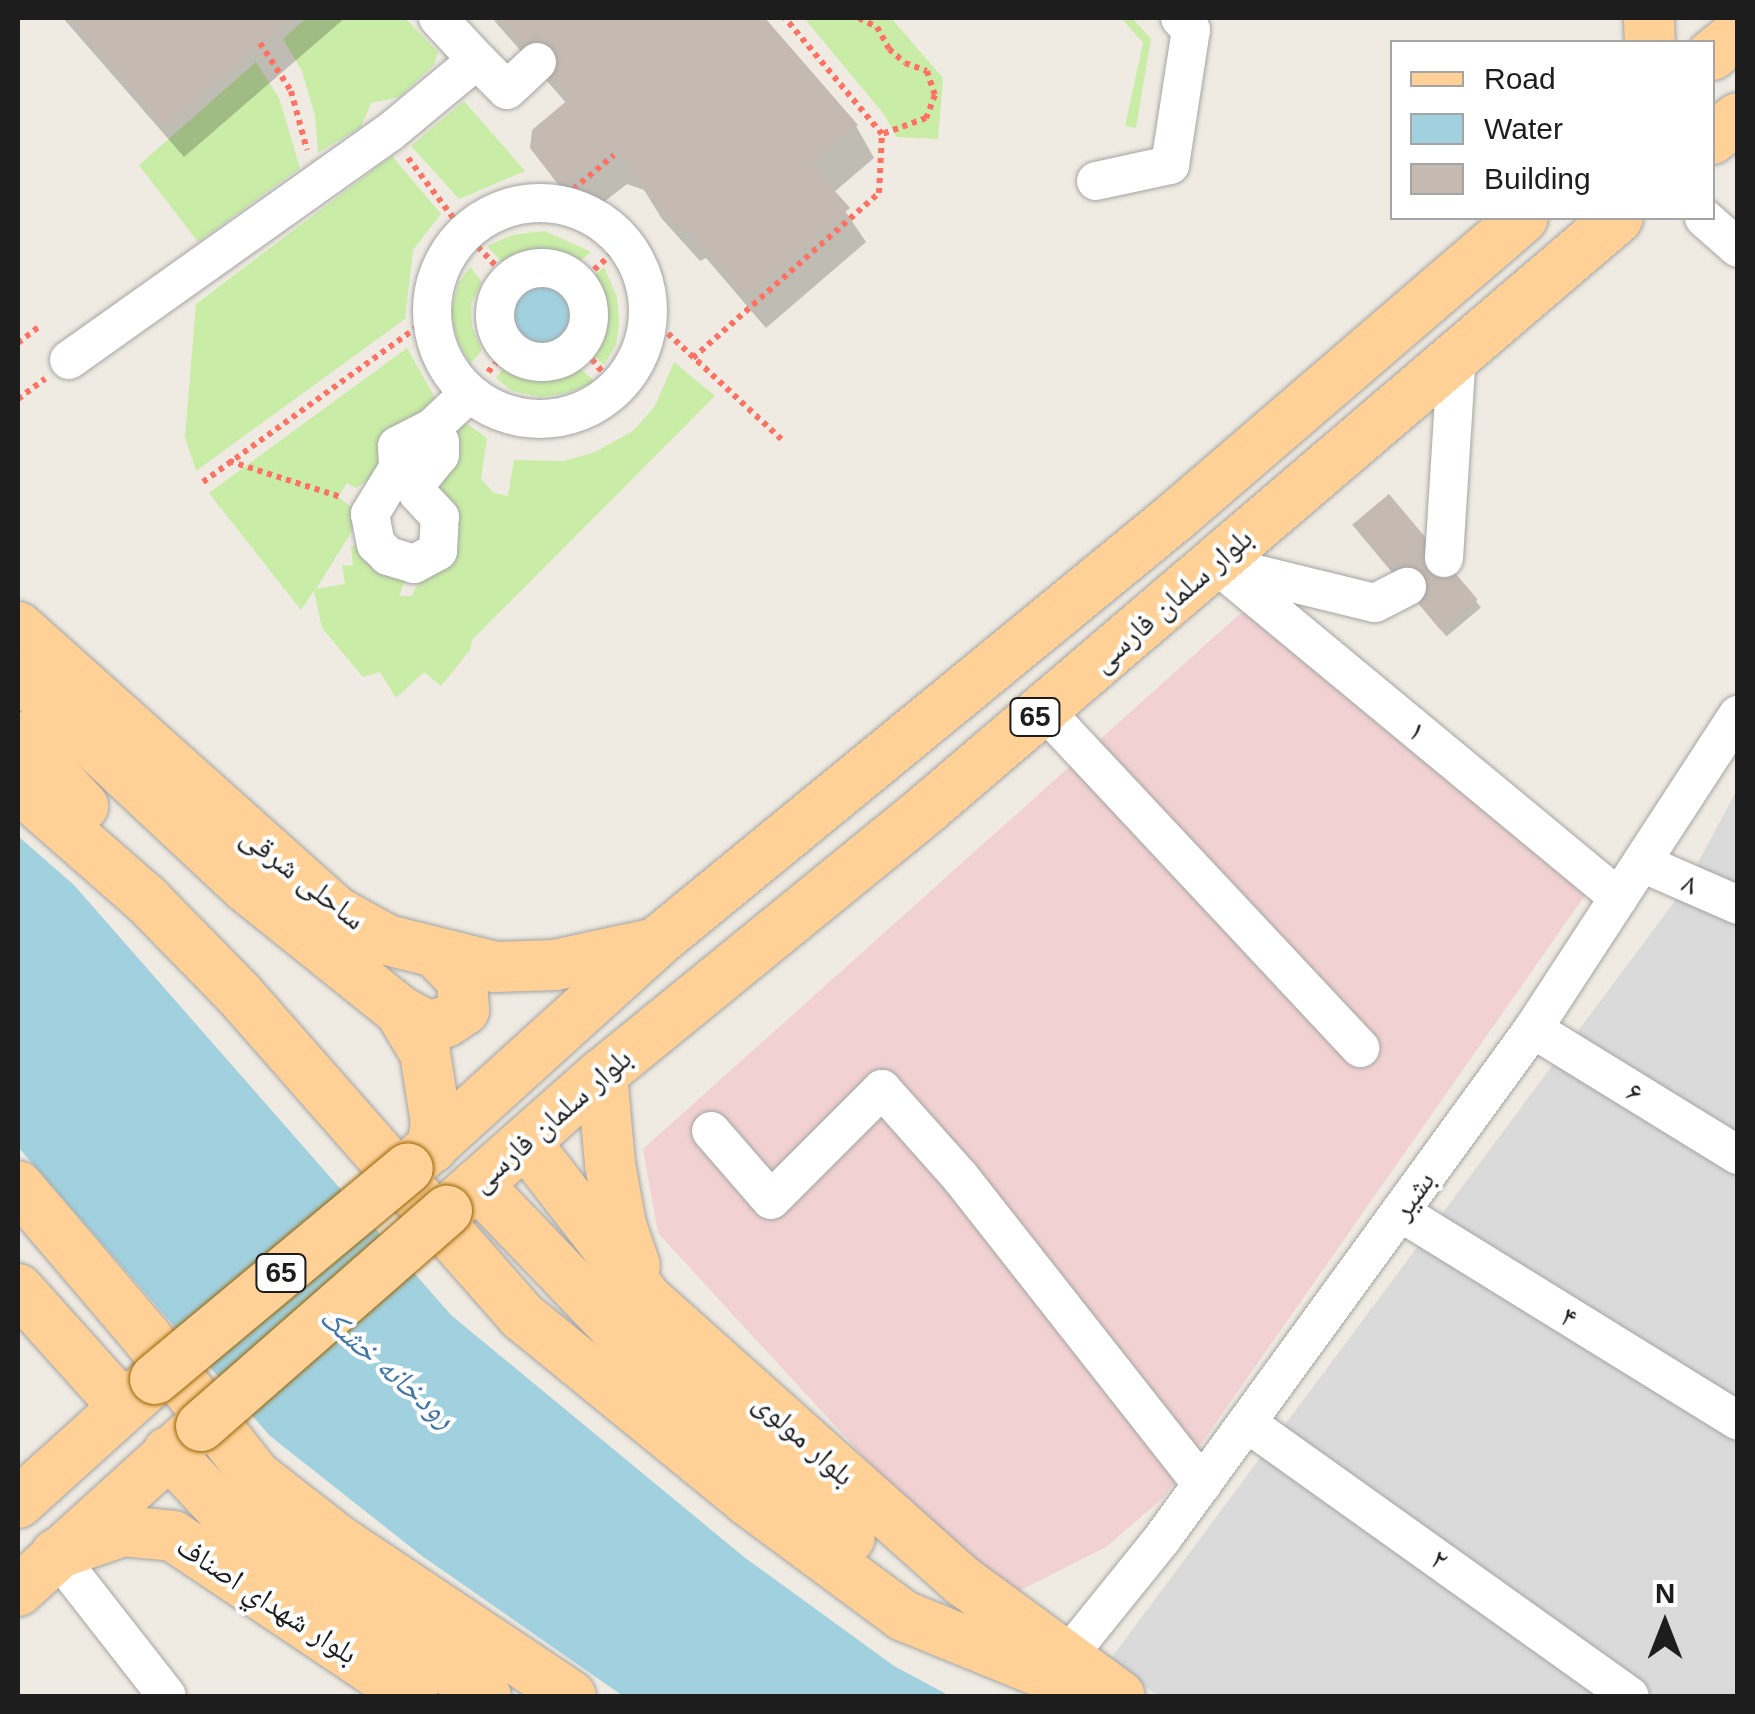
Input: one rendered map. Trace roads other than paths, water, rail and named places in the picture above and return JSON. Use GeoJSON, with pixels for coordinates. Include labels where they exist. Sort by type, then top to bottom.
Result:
{"type":"FeatureCollection","features":[{"type":"Feature","properties":{"kind":"main road"},"geometry":{"type":"LineString","coordinates":[[1715,53],[1738,34]]}},
{"type":"Feature","properties":{"kind":"main road","name":"بلوار سلمان فارسی"},"geometry":{"type":"LineString","coordinates":[[420,1158],[656,942],[1174,518],[1521,220]]}},
{"type":"Feature","properties":{"kind":"main road","name":"بلوار سلمان فارسی"},"geometry":{"type":"LineString","coordinates":[[476,1201],[538,1158],[602,1074],[1044,710],[1616,220]]}},
{"type":"Feature","properties":{"kind":"main road","name":"ساحلی شرقی"},"geometry":{"type":"LineString","coordinates":[[18,627],[337,912],[387,940],[495,967],[555,964],[656,942]]}},
{"type":"Feature","properties":{"kind":"main road","name":"ساحلی شرقی"},"geometry":{"type":"LineString","coordinates":[[18,674],[246,888],[400,1011],[425,1053],[436,1123],[420,1158]]}},
{"type":"Feature","properties":{"kind":"main road"},"geometry":{"type":"LineString","coordinates":[[18,738],[97,820],[146,898]]}},
{"type":"Feature","properties":{"kind":"main road"},"geometry":{"type":"LineString","coordinates":[[18,787],[146,898],[358,1126],[522,1318],[747,1500],[904,1616],[1069,1678]]}},
{"type":"Feature","properties":{"kind":"main road"},"geometry":{"type":"LineString","coordinates":[[400,1011],[428,1026],[446,1022],[464,1010],[462,980],[437,954]]}},
{"type":"Feature","properties":{"kind":"main road"},"geometry":{"type":"LineString","coordinates":[[602,1074],[610,1164],[621,1224],[647,1299]]}},
{"type":"Feature","properties":{"kind":"main road","name":"65"},"geometry":{"type":"LineString","coordinates":[[18,1503],[149,1384],[420,1158]]}},
{"type":"Feature","properties":{"kind":"main road","name":"بلوار مولوی"},"geometry":{"type":"LineString","coordinates":[[538,1158],[647,1299],[1069,1678]]}},
{"type":"Feature","properties":{"kind":"main road"},"geometry":{"type":"LineString","coordinates":[[18,1186],[149,1384]]}},
{"type":"Feature","properties":{"kind":"main road","name":"بلوار مولوی"},"geometry":{"type":"LineString","coordinates":[[476,1201],[670,1386],[902,1582],[1069,1678],[1120,1696]]}},
{"type":"Feature","properties":{"kind":"main road","name":"65"},"geometry":{"type":"LineString","coordinates":[[18,1591],[184,1439],[476,1201]]}},
{"type":"Feature","properties":{"kind":"main road"},"geometry":{"type":"LineString","coordinates":[[18,1289],[149,1384],[338,1540],[571,1696]]}},
{"type":"Feature","properties":{"kind":"main road","name":"بلوار شهداي اصناف"},"geometry":{"type":"LineString","coordinates":[[184,1439],[220,1509],[486,1696]]}},
{"type":"Feature","properties":{"kind":"main road","name":"بلوار شهداي اصناف"},"geometry":{"type":"LineString","coordinates":[[56,1554],[123,1531],[173,1536],[412,1696]]}},
{"type":"Feature","properties":{"kind":"street"},"geometry":{"type":"LineString","coordinates":[[438,18],[507,90],[537,62]]}},
{"type":"Feature","properties":{"kind":"street"},"geometry":{"type":"LineString","coordinates":[[1096,181],[1170,165],[1191,30],[1180,18]]}},
{"type":"Feature","properties":{"kind":"street"},"geometry":{"type":"LineString","coordinates":[[70,360],[389,133],[476,60]]}},
{"type":"Feature","properties":{"kind":"street"},"geometry":{"type":"LineString","coordinates":[[558,202],[582,210],[624,243],[646,283],[646,337],[632,370],[615,387],[598,403],[566,417],[523,419],[467,395],[444,366],[432,316],[434,279],[464,232],[516,204],[558,202]]}},
{"type":"Feature","properties":{"kind":"street"},"geometry":{"type":"LineString","coordinates":[[1706,220],[1738,248]]}},
{"type":"Feature","properties":{"kind":"street"},"geometry":{"type":"LineString","coordinates":[[537,268],[552,269],[579,283],[589,319],[579,344],[558,360],[544,362],[516,355],[496,331],[494,312],[508,280],[537,268]]}},
{"type":"Feature","properties":{"kind":"street"},"geometry":{"type":"LineString","coordinates":[[1444,558],[1456,415],[1456,353]]}},
{"type":"Feature","properties":{"kind":"street"},"geometry":{"type":"LineString","coordinates":[[432,428],[440,442],[440,455],[417,483],[418,493],[440,516],[438,550],[414,564],[388,556],[376,544],[370,527],[374,508],[398,468],[397,446],[432,428],[467,395]]}},
{"type":"Feature","properties":{"kind":"street"},"geometry":{"type":"LineString","coordinates":[[1216,564],[1375,603],[1406,587]]}},
{"type":"Feature","properties":{"kind":"street","name":"۱"},"geometry":{"type":"LineString","coordinates":[[1216,564],[1619,898]]}},
{"type":"Feature","properties":{"kind":"street"},"geometry":{"type":"LineString","coordinates":[[1044,710],[1360,1048]]}},
{"type":"Feature","properties":{"kind":"street","name":"بشیر"},"geometry":{"type":"LineString","coordinates":[[1069,1678],[1202,1484],[1533,1029],[1737,717]]}},
{"type":"Feature","properties":{"kind":"street","name":"۸"},"geometry":{"type":"LineString","coordinates":[[1642,863],[1738,905]]}},
{"type":"Feature","properties":{"kind":"street","name":"۶"},"geometry":{"type":"LineString","coordinates":[[1533,1029],[1738,1155]]}},
{"type":"Feature","properties":{"kind":"street"},"geometry":{"type":"LineString","coordinates":[[711,1131],[771,1200],[882,1089],[973,1193],[1202,1484]]}},
{"type":"Feature","properties":{"kind":"street","name":"۴"},"geometry":{"type":"LineString","coordinates":[[1400,1212],[1738,1421]]}},
{"type":"Feature","properties":{"kind":"street","name":"۲"},"geometry":{"type":"LineString","coordinates":[[1247,1423],[1630,1696]]}},
{"type":"Feature","properties":{"kind":"street"},"geometry":{"type":"LineString","coordinates":[[56,1554],[167,1696]]}},
{"type":"Feature","properties":{"kind":"water"},"geometry":{"type":"Polygon","coordinates":[[[541,282],[564,292],[574,315],[564,338],[541,348],[518,338],[508,315],[518,292],[541,282]]]}},
{"type":"Feature","properties":{"kind":"water","name":"رودخانه خشک"},"geometry":{"type":"Polygon","coordinates":[[[18,836],[74,885],[451,1315],[744,1557],[894,1666],[950,1696],[623,1696],[422,1556],[270,1436],[18,1147],[18,836]]]}}]}
